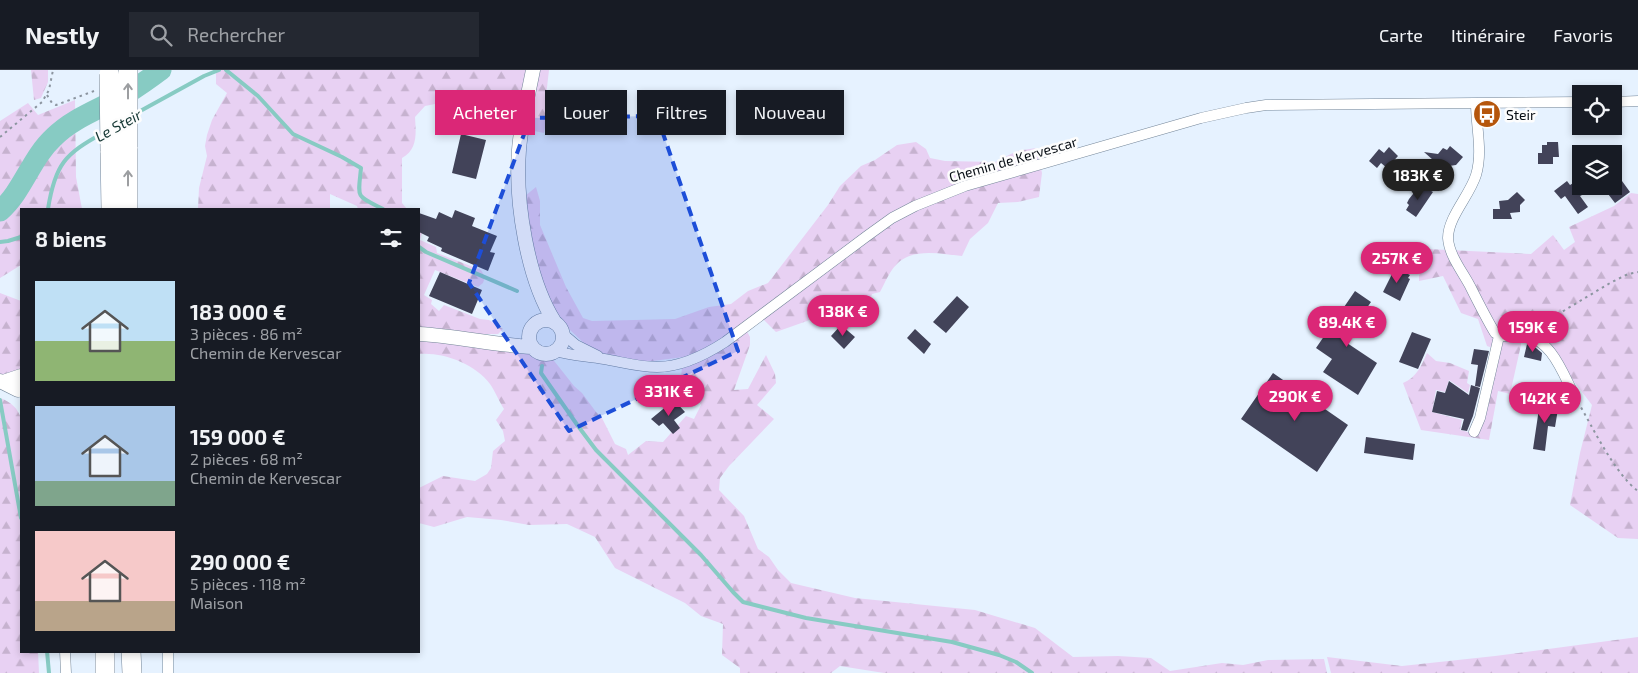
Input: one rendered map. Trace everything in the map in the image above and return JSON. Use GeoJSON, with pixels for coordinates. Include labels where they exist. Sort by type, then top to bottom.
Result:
{"type":"FeatureCollection","features":[{"type":"Feature","properties":{"kind":"highway"},"geometry":{"type":"LineString","coordinates":[[111,208],[128,70]]}},
{"type":"Feature","properties":{"kind":"highway"},"geometry":{"type":"LineString","coordinates":[[108,72],[128,208]]}},
{"type":"Feature","properties":{"kind":"highway"},"geometry":{"type":"LineString","coordinates":[[105,653],[105,673]]}},
{"type":"Feature","properties":{"kind":"highway"},"geometry":{"type":"LineString","coordinates":[[131,653],[132,673]]}},
{"type":"Feature","properties":{"kind":"street"},"geometry":{"type":"LineString","coordinates":[[420,334],[532,347],[542,353],[555,351],[562,342],[559,326],[554,321],[542,299],[533,270],[524,227],[518,179],[518,149],[533,70]]}},
{"type":"Feature","properties":{"kind":"street"},"geometry":{"type":"LineString","coordinates":[[1622,102],[1638,101]]}},
{"type":"Feature","properties":{"kind":"street","name":"Chemin de Kervescar"},"geometry":{"type":"LineString","coordinates":[[555,351],[580,357],[657,367],[683,363],[705,354],[725,342],[892,218],[915,206],[991,178],[1081,154],[1201,118],[1266,105],[1572,102]]}},
{"type":"Feature","properties":{"kind":"street"},"geometry":{"type":"LineString","coordinates":[[1476,103],[1479,144],[1478,167],[1473,182],[1450,227],[1449,241],[1457,264],[1495,333],[1499,336],[1524,336],[1537,339],[1544,345],[1557,364],[1572,393]]}},
{"type":"Feature","properties":{"kind":"street"},"geometry":{"type":"LineString","coordinates":[[532,347],[529,341],[542,299]]}},
{"type":"Feature","properties":{"kind":"street"},"geometry":{"type":"LineString","coordinates":[[508,344],[547,320],[554,321]]}},
{"type":"Feature","properties":{"kind":"street","name":"Chemin de Kervescar"},"geometry":{"type":"LineString","coordinates":[[562,334],[576,345],[603,359]]}},
{"type":"Feature","properties":{"kind":"street"},"geometry":{"type":"LineString","coordinates":[[1474,432],[1480,418],[1499,336]]}},
{"type":"Feature","properties":{"kind":"street"},"geometry":{"type":"LineString","coordinates":[[1,381],[20,386]]}},
{"type":"Feature","properties":{"kind":"street"},"geometry":{"type":"LineString","coordinates":[[66,653],[66,673]]}},
{"type":"Feature","properties":{"kind":"street"},"geometry":{"type":"LineString","coordinates":[[168,653],[168,673]]}},
{"type":"Feature","properties":{"kind":"path"},"geometry":{"type":"LineString","coordinates":[[0,137],[47,96],[53,70]]}},
{"type":"Feature","properties":{"kind":"path"},"geometry":{"type":"LineString","coordinates":[[47,96],[56,105],[94,91]]}},
{"type":"Feature","properties":{"kind":"path"},"geometry":{"type":"LineString","coordinates":[[1524,336],[1610,283],[1628,274],[1638,272]]}},
{"type":"Feature","properties":{"kind":"path"},"geometry":{"type":"LineString","coordinates":[[1572,393],[1619,471],[1638,491]]}},
{"type":"Feature","properties":{"kind":"highlighted area"},"geometry":{"type":"Polygon","coordinates":[[[657,116],[738,351],[569,431],[469,283],[530,118],[657,116]]]}},
{"type":"Feature","properties":{"kind":"green space"},"geometry":{"type":"Polygon","coordinates":[[[31,70],[48,70],[48,82],[41,98],[34,100],[31,70]]]}},
{"type":"Feature","properties":{"kind":"green space"},"geometry":{"type":"Polygon","coordinates":[[[216,70],[549,70],[547,90],[545,90],[544,133],[535,131],[535,90],[435,90],[435,104],[425,106],[415,117],[415,140],[411,150],[402,158],[402,203],[406,208],[358,208],[330,194],[330,208],[198,208],[199,188],[207,156],[205,146],[207,135],[212,120],[227,93],[216,84],[216,70]]]}},
{"type":"Feature","properties":{"kind":"green space"},"geometry":{"type":"Polygon","coordinates":[[[75,100],[76,177],[82,208],[20,208],[20,266],[0,278],[0,121],[28,103],[38,115],[75,100]]]}},
{"type":"Feature","properties":{"kind":"green space"},"geometry":{"type":"Polygon","coordinates":[[[916,142],[926,149],[930,158],[945,161],[995,162],[1017,151],[1036,148],[1042,173],[1039,197],[1018,202],[998,203],[988,223],[970,239],[962,256],[927,253],[903,259],[891,271],[880,292],[872,294],[865,315],[845,324],[831,316],[827,311],[807,321],[776,332],[757,313],[743,324],[750,337],[750,345],[734,390],[748,389],[766,355],[775,374],[776,383],[757,405],[774,419],[729,466],[720,478],[719,490],[744,516],[758,549],[769,557],[778,570],[791,583],[855,598],[975,610],[1035,628],[1073,657],[1118,656],[1151,658],[1170,671],[1222,663],[1243,665],[1268,660],[1324,659],[1327,673],[884,673],[840,666],[831,673],[740,673],[740,668],[722,655],[723,624],[701,616],[685,603],[615,568],[595,537],[567,524],[529,525],[467,517],[434,527],[420,523],[420,488],[443,476],[475,481],[487,474],[491,468],[493,451],[505,441],[503,431],[496,420],[504,409],[484,377],[468,365],[448,357],[420,354],[420,240],[436,247],[437,253],[481,270],[485,277],[483,283],[478,287],[435,270],[424,295],[432,300],[431,304],[439,311],[444,305],[480,319],[489,320],[503,329],[498,334],[485,334],[487,343],[522,351],[537,358],[551,357],[602,418],[615,444],[626,449],[628,455],[646,441],[663,442],[686,416],[694,419],[701,405],[690,385],[681,378],[682,367],[693,365],[684,357],[645,362],[604,356],[588,347],[570,330],[553,307],[533,255],[525,196],[536,187],[540,201],[540,225],[566,287],[583,318],[592,321],[675,319],[709,307],[731,304],[748,291],[768,283],[828,205],[840,186],[861,166],[875,160],[897,145],[916,142]]]}},
{"type":"Feature","properties":{"kind":"green space"},"geometry":{"type":"Polygon","coordinates":[[[1631,193],[1638,194],[1638,539],[1618,538],[1570,505],[1592,405],[1543,336],[1524,336],[1521,334],[1521,345],[1510,394],[1498,391],[1489,440],[1421,430],[1403,383],[1415,374],[1427,353],[1436,361],[1450,363],[1469,371],[1467,383],[1470,385],[1468,393],[1449,380],[1445,392],[1436,390],[1432,412],[1462,420],[1460,430],[1472,433],[1493,348],[1487,346],[1478,319],[1461,313],[1443,276],[1419,281],[1419,275],[1431,265],[1428,249],[1531,254],[1553,235],[1564,250],[1575,242],[1569,227],[1614,206],[1631,193]]]}},
{"type":"Feature","properties":{"kind":"green space"},"geometry":{"type":"Polygon","coordinates":[[[0,293],[20,301],[20,372],[0,380],[0,293]]]}},
{"type":"Feature","properties":{"kind":"green space"},"geometry":{"type":"Polygon","coordinates":[[[0,398],[14,406],[20,417],[20,653],[38,653],[39,673],[0,673],[0,398]]]}},
{"type":"Feature","properties":{"kind":"green space"},"geometry":{"type":"Polygon","coordinates":[[[1638,637],[1638,673],[1331,673],[1327,657],[1402,666],[1638,637]]]}},
{"type":"Feature","properties":{"kind":"building"},"geometry":{"type":"Polygon","coordinates":[[[461,135],[486,140],[476,179],[452,173],[461,135]]]}},
{"type":"Feature","properties":{"kind":"building"},"geometry":{"type":"Polygon","coordinates":[[[1547,142],[1558,142],[1559,157],[1553,157],[1553,164],[1538,164],[1538,153],[1542,153],[1542,145],[1547,145],[1547,142]]]}},
{"type":"Feature","properties":{"kind":"building"},"geometry":{"type":"Polygon","coordinates":[[[1450,146],[1463,157],[1456,165],[1449,166],[1446,163],[1442,168],[1424,152],[1438,154],[1443,148],[1447,150],[1450,146]]]}},
{"type":"Feature","properties":{"kind":"building"},"geometry":{"type":"Polygon","coordinates":[[[1389,147],[1398,156],[1387,168],[1381,163],[1377,168],[1369,161],[1379,149],[1384,153],[1389,147]]]}},
{"type":"Feature","properties":{"kind":"building"},"geometry":{"type":"Polygon","coordinates":[[[1567,181],[1570,185],[1572,184],[1572,195],[1582,195],[1580,196],[1588,207],[1578,214],[1565,196],[1561,199],[1554,191],[1567,181]]]}},
{"type":"Feature","properties":{"kind":"building"},"geometry":{"type":"Polygon","coordinates":[[[1622,181],[1630,192],[1615,203],[1609,195],[1622,195],[1622,181]]]}},
{"type":"Feature","properties":{"kind":"building"},"geometry":{"type":"Polygon","coordinates":[[[1422,186],[1433,192],[1416,217],[1406,210],[1409,205],[1407,203],[1417,189],[1419,190],[1422,186]]]}},
{"type":"Feature","properties":{"kind":"building"},"geometry":{"type":"Polygon","coordinates":[[[1517,192],[1525,200],[1520,205],[1520,212],[1510,213],[1512,219],[1493,219],[1493,209],[1500,209],[1499,201],[1508,200],[1517,192]]]}},
{"type":"Feature","properties":{"kind":"building"},"geometry":{"type":"Polygon","coordinates":[[[455,210],[475,218],[472,226],[497,236],[490,252],[495,253],[488,271],[441,251],[442,248],[427,241],[429,237],[420,232],[420,213],[436,219],[439,212],[452,218],[455,210]]]}},
{"type":"Feature","properties":{"kind":"building"},"geometry":{"type":"Polygon","coordinates":[[[1395,268],[1410,275],[1400,301],[1383,292],[1395,268]]]}},
{"type":"Feature","properties":{"kind":"building"},"geometry":{"type":"Polygon","coordinates":[[[440,272],[482,290],[472,314],[429,296],[440,272]]]}},
{"type":"Feature","properties":{"kind":"building"},"geometry":{"type":"Polygon","coordinates":[[[1355,291],[1371,302],[1344,341],[1377,363],[1358,395],[1323,372],[1332,359],[1316,348],[1355,291]]]}},
{"type":"Feature","properties":{"kind":"building"},"geometry":{"type":"Polygon","coordinates":[[[957,296],[969,307],[946,333],[933,322],[957,296]]]}},
{"type":"Feature","properties":{"kind":"building"},"geometry":{"type":"Polygon","coordinates":[[[841,325],[855,337],[844,349],[831,336],[841,325]]]}},
{"type":"Feature","properties":{"kind":"building"},"geometry":{"type":"Polygon","coordinates":[[[915,329],[931,344],[924,354],[907,338],[915,329]]]}},
{"type":"Feature","properties":{"kind":"building"},"geometry":{"type":"Polygon","coordinates":[[[1412,332],[1431,339],[1418,369],[1399,362],[1412,332]]]}},
{"type":"Feature","properties":{"kind":"building"},"geometry":{"type":"Polygon","coordinates":[[[1527,344],[1542,353],[1541,361],[1524,357],[1527,344]]]}},
{"type":"Feature","properties":{"kind":"building"},"geometry":{"type":"Polygon","coordinates":[[[1474,349],[1489,351],[1480,387],[1475,386],[1478,365],[1471,364],[1474,349]]]}},
{"type":"Feature","properties":{"kind":"building"},"geometry":{"type":"Polygon","coordinates":[[[1273,373],[1348,425],[1317,472],[1241,419],[1273,373]]]}},
{"type":"Feature","properties":{"kind":"building"},"geometry":{"type":"Polygon","coordinates":[[[1449,381],[1469,395],[1471,385],[1480,388],[1467,431],[1461,430],[1464,419],[1432,412],[1437,391],[1445,393],[1449,381]]]}},
{"type":"Feature","properties":{"kind":"building"},"geometry":{"type":"Polygon","coordinates":[[[674,400],[685,412],[674,420],[680,428],[673,434],[663,423],[659,426],[651,419],[674,400]]]}},
{"type":"Feature","properties":{"kind":"building"},"geometry":{"type":"Polygon","coordinates":[[[1540,402],[1559,403],[1555,427],[1548,426],[1545,451],[1533,449],[1540,402]]]}},
{"type":"Feature","properties":{"kind":"building"},"geometry":{"type":"Polygon","coordinates":[[[1366,437],[1415,444],[1413,460],[1364,453],[1366,437]]]}},
{"type":"Feature","properties":{"kind":"waterway","name":"Le Steir"},"geometry":{"type":"LineString","coordinates":[[0,211],[15,194],[39,155],[54,137],[77,120],[130,92],[161,70]]}},
{"type":"Feature","properties":{"kind":"waterway","name":"Le Steir"},"geometry":{"type":"LineString","coordinates":[[133,115],[204,76],[219,70]]}},
{"type":"Feature","properties":{"kind":"waterway"},"geometry":{"type":"LineString","coordinates":[[226,70],[258,96],[293,134],[361,168],[360,195],[381,208]]}},
{"type":"Feature","properties":{"kind":"waterway","name":"Le Steir"},"geometry":{"type":"LineString","coordinates":[[48,208],[54,181],[64,162],[79,147],[103,133]]}},
{"type":"Feature","properties":{"kind":"waterway","name":"Le Steir"},"geometry":{"type":"LineString","coordinates":[[0,242],[20,237]]}},
{"type":"Feature","properties":{"kind":"waterway"},"geometry":{"type":"LineString","coordinates":[[420,248],[517,291]]}},
{"type":"Feature","properties":{"kind":"waterway"},"geometry":{"type":"LineString","coordinates":[[542,366],[541,373],[596,450],[701,555],[743,602],[806,618],[952,642],[999,655],[1016,662],[1032,673]]}},
{"type":"Feature","properties":{"kind":"waterway"},"geometry":{"type":"LineString","coordinates":[[0,400],[20,512]]}},
{"type":"Feature","properties":{"kind":"waterway"},"geometry":{"type":"LineString","coordinates":[[47,653],[49,673]]}},
{"type":"Feature","properties":{"kind":"place","name":"Steir"},"geometry":{"type":"Point","coordinates":[1487,114]}}]}
